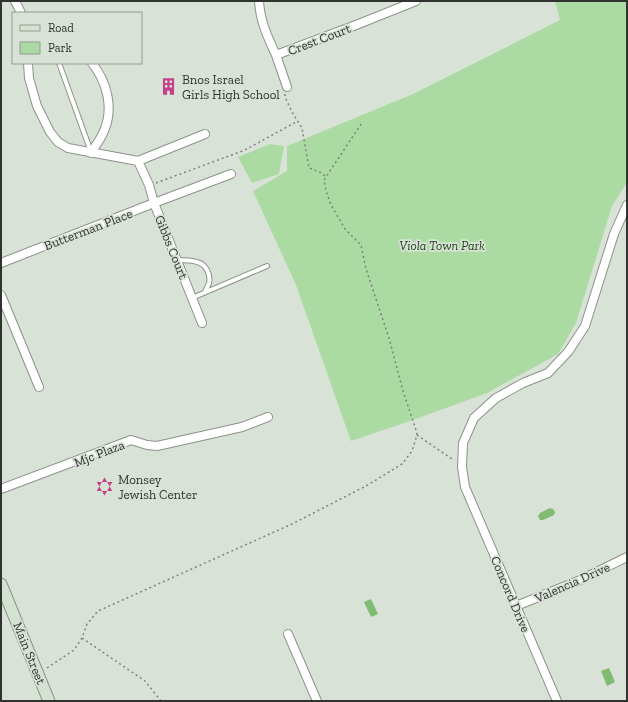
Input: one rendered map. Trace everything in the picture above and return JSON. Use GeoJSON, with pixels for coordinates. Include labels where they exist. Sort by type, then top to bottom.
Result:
{"type":"FeatureCollection","features":[{"type":"Feature","properties":{"kind":"main road","name":"Main Street"},"geometry":{"type":"LineString","coordinates":[[1,584],[49,701]]}},
{"type":"Feature","properties":{"kind":"street"},"geometry":{"type":"LineString","coordinates":[[15,1],[20,12]]}},
{"type":"Feature","properties":{"kind":"street","name":"Crest Court"},"geometry":{"type":"LineString","coordinates":[[259,1],[265,31],[276,55],[416,1]]}},
{"type":"Feature","properties":{"kind":"street"},"geometry":{"type":"LineString","coordinates":[[276,55],[287,87]]}},
{"type":"Feature","properties":{"kind":"street"},"geometry":{"type":"LineString","coordinates":[[28,64],[29,78],[37,106],[50,132],[58,142],[68,148],[138,161],[205,134]]}},
{"type":"Feature","properties":{"kind":"street"},"geometry":{"type":"LineString","coordinates":[[91,153],[104,131],[109,110],[108,97],[104,84],[99,71],[93,64]]}},
{"type":"Feature","properties":{"kind":"street"},"geometry":{"type":"LineString","coordinates":[[138,161],[149,185],[154,203]]}},
{"type":"Feature","properties":{"kind":"street","name":"Gibbs Court"},"geometry":{"type":"LineString","coordinates":[[202,323],[154,203],[231,174]]}},
{"type":"Feature","properties":{"kind":"street","name":"Butterman Place"},"geometry":{"type":"LineString","coordinates":[[1,263],[154,203]]}},
{"type":"Feature","properties":{"kind":"street","name":"Concord Drive"},"geometry":{"type":"LineString","coordinates":[[557,701],[465,487],[462,467],[463,443],[474,418],[496,398],[523,383],[548,373],[568,352],[585,326],[614,234],[627,205]]}},
{"type":"Feature","properties":{"kind":"street"},"geometry":{"type":"LineString","coordinates":[[1,295],[39,386]]}},
{"type":"Feature","properties":{"kind":"street","name":"Mjc Plaza"},"geometry":{"type":"LineString","coordinates":[[1,489],[131,440],[147,445],[157,446],[242,427],[268,417]]}},
{"type":"Feature","properties":{"kind":"street","name":"Valencia Drive"},"geometry":{"type":"LineString","coordinates":[[516,606],[578,581],[627,557]]}},
{"type":"Feature","properties":{"kind":"street"},"geometry":{"type":"LineString","coordinates":[[288,634],[316,701]]}},
{"type":"Feature","properties":{"kind":"lane"},"geometry":{"type":"LineString","coordinates":[[60,64],[91,153]]}},
{"type":"Feature","properties":{"kind":"lane"},"geometry":{"type":"LineString","coordinates":[[177,260],[198,262],[203,265],[209,276],[209,283],[205,292]]}},
{"type":"Feature","properties":{"kind":"lane"},"geometry":{"type":"LineString","coordinates":[[192,298],[267,266]]}},
{"type":"Feature","properties":{"kind":"path"},"geometry":{"type":"LineString","coordinates":[[287,87],[285,97],[302,128],[309,168],[322,173],[326,177]]}},
{"type":"Feature","properties":{"kind":"path"},"geometry":{"type":"LineString","coordinates":[[149,185],[245,150],[298,121]]}},
{"type":"Feature","properties":{"kind":"path"},"geometry":{"type":"LineString","coordinates":[[46,669],[74,650],[82,638],[87,624],[98,611],[292,524],[366,486],[402,464],[412,451],[417,435],[416,430],[402,391],[390,338],[366,269],[360,245],[345,228],[332,205],[326,192],[324,180],[361,124]]}},
{"type":"Feature","properties":{"kind":"path"},"geometry":{"type":"LineString","coordinates":[[417,435],[452,459],[462,460]]}},
{"type":"Feature","properties":{"kind":"path"},"geometry":{"type":"LineString","coordinates":[[82,638],[145,681],[161,701]]}},
{"type":"Feature","properties":{"kind":"green space","name":"Viola Town Park"},"geometry":{"type":"Polygon","coordinates":[[[555,1],[627,1],[627,182],[612,206],[576,323],[558,354],[487,393],[351,441],[296,285],[253,191],[287,171],[287,146],[413,94],[560,20],[555,1]]]}},
{"type":"Feature","properties":{"kind":"green space"},"geometry":{"type":"Polygon","coordinates":[[[270,144],[284,146],[279,174],[252,183],[238,157],[270,144]]]}},
{"type":"Feature","properties":{"kind":"shaded area"},"geometry":{"type":"Polygon","coordinates":[[[550,508],[555,512],[554,515],[540,520],[538,516],[540,513],[550,508]]]}},
{"type":"Feature","properties":{"kind":"shaded area"},"geometry":{"type":"Polygon","coordinates":[[[371,599],[378,614],[371,617],[364,602],[371,599]]]}},
{"type":"Feature","properties":{"kind":"shaded area"},"geometry":{"type":"Polygon","coordinates":[[[609,668],[615,682],[607,686],[601,671],[609,668]]]}},
{"type":"Feature","properties":{"kind":"place","name":"Bnos Israel Girls High School"},"geometry":{"type":"Point","coordinates":[169,86]}},
{"type":"Feature","properties":{"kind":"place","name":"Monsey Jewish Center"},"geometry":{"type":"Point","coordinates":[105,486]}}]}
